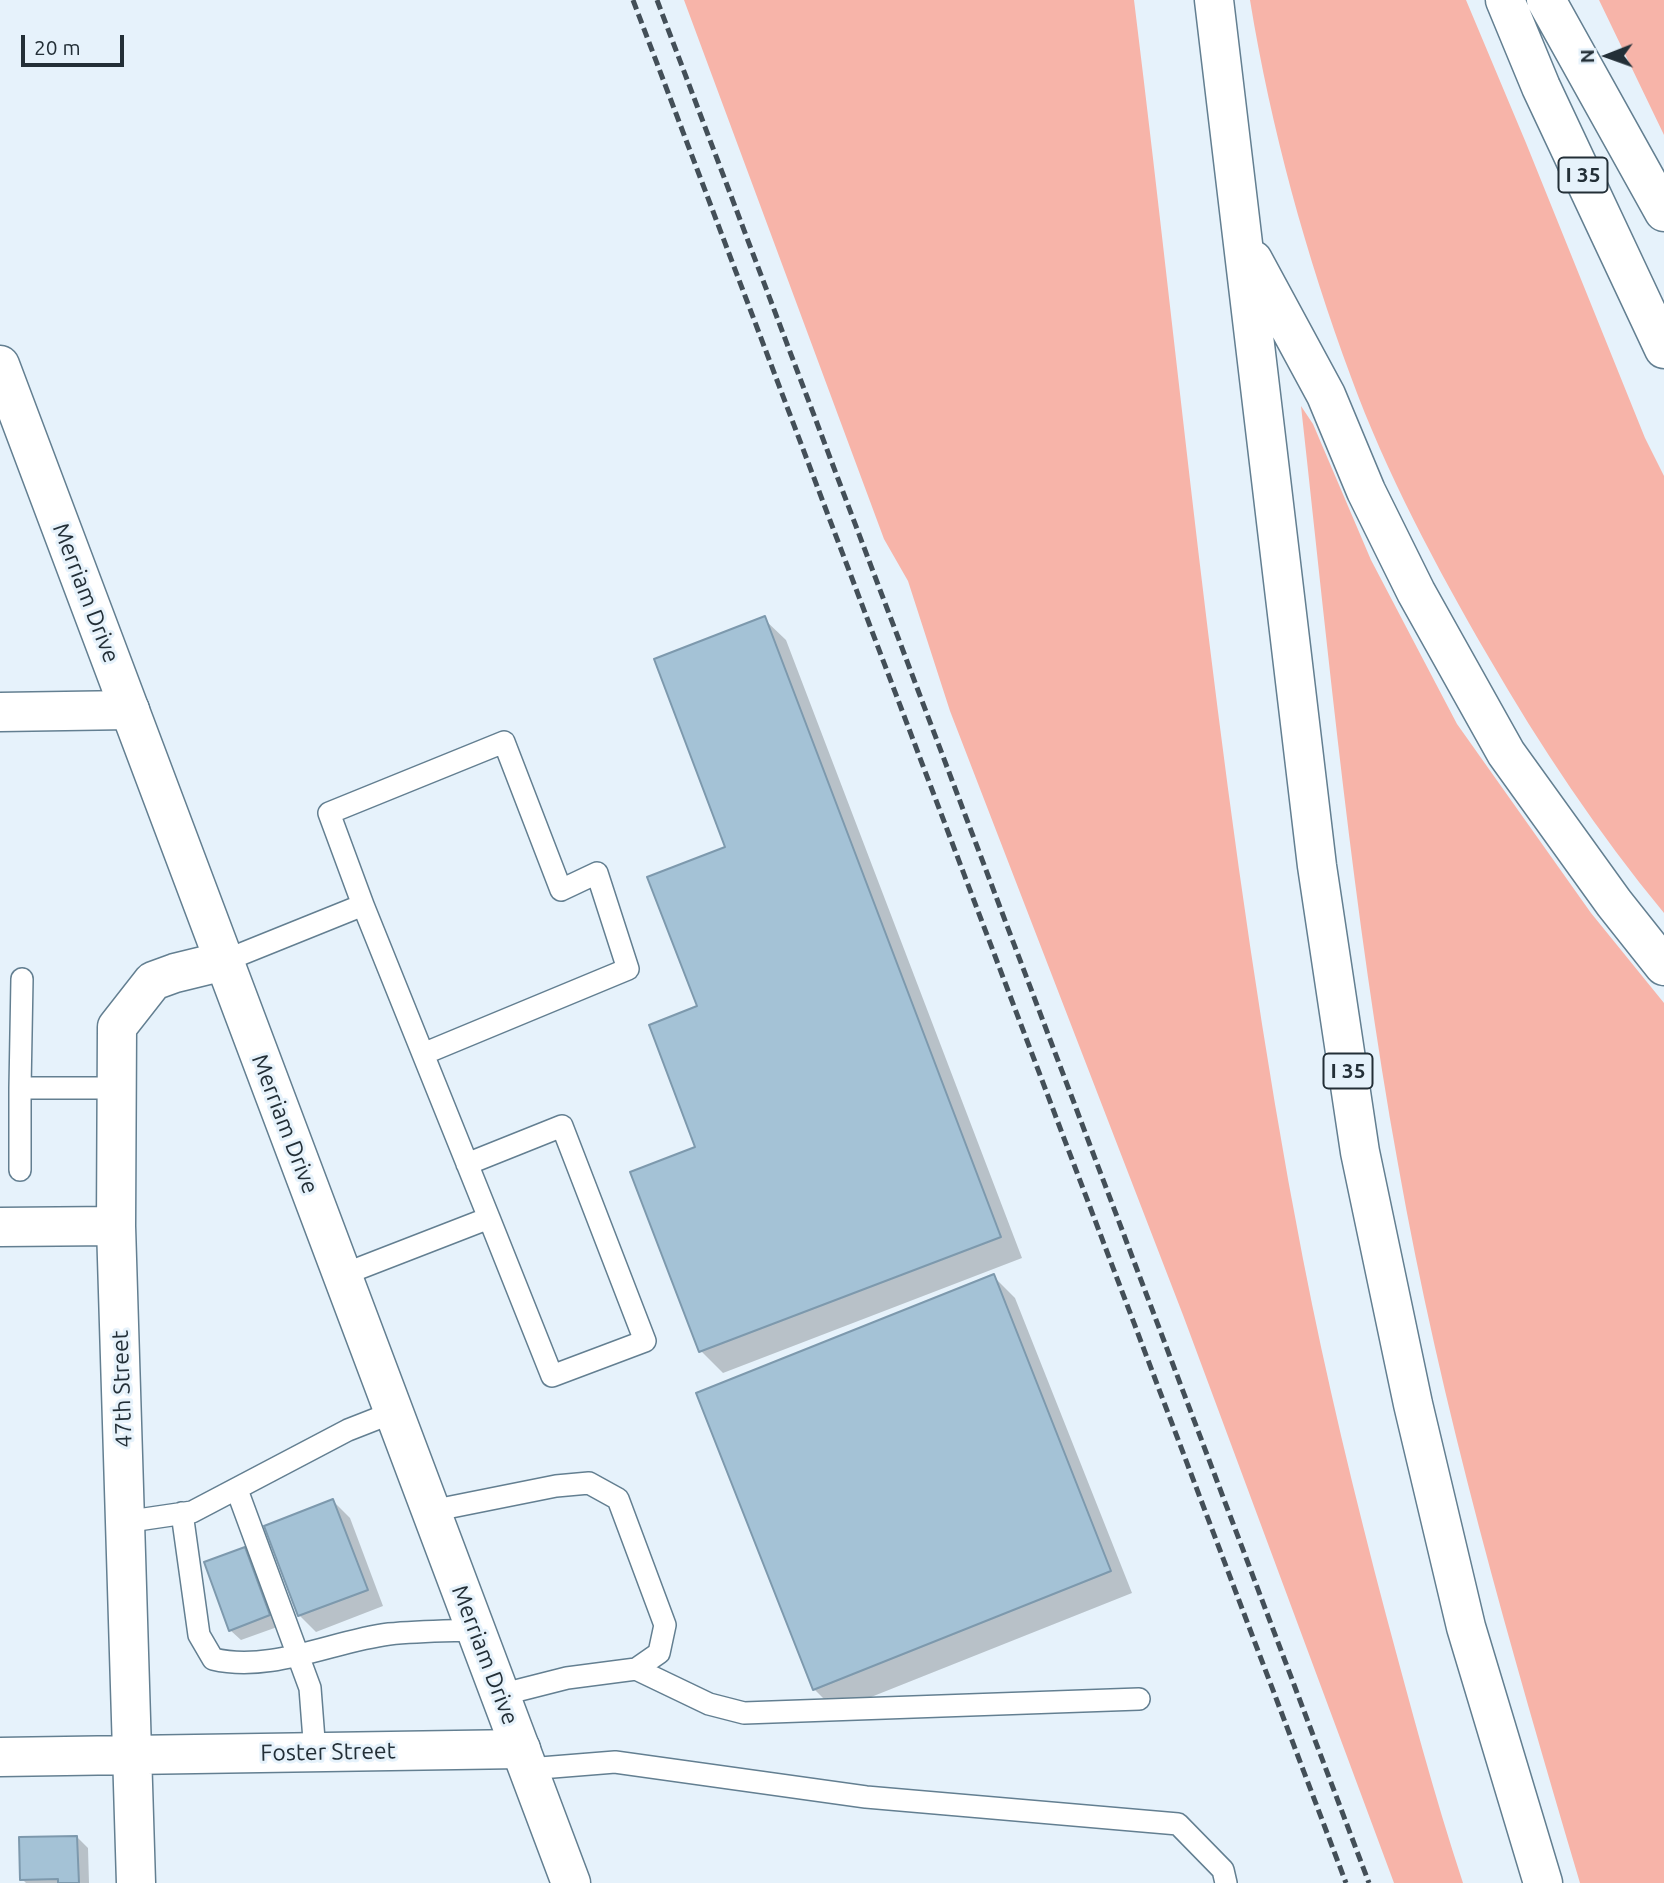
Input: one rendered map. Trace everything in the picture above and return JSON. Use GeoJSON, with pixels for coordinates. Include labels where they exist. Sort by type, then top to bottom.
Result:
{"type":"FeatureCollection","features":[{"type":"Feature","properties":{"kind":"main road","name":"I 35"},"geometry":{"type":"LineString","coordinates":[[1214,0],[1315,852],[1360,1152],[1413,1404],[1466,1628],[1543,1883]]}},
{"type":"Feature","properties":{"kind":"main road","name":"I 35"},"geometry":{"type":"LineString","coordinates":[[1506,0],[1541,87],[1664,349]]}},
{"type":"Feature","properties":{"kind":"main road"},"geometry":{"type":"LineString","coordinates":[[1546,0],[1664,212]]}},
{"type":"Feature","properties":{"kind":"main road"},"geometry":{"type":"LineString","coordinates":[[1243,243],[1326,395],[1366,491],[1410,581],[1506,752],[1606,892],[1664,966]]}},
{"type":"Feature","properties":{"kind":"main road","name":"Merriam Drive"},"geometry":{"type":"LineString","coordinates":[[0,365],[8,409],[130,710],[571,1883]]}},
{"type":"Feature","properties":{"kind":"main road"},"geometry":{"type":"LineString","coordinates":[[0,712],[130,710]]}},
{"type":"Feature","properties":{"kind":"main road","name":"47th Street"},"geometry":{"type":"LineString","coordinates":[[136,1883],[116,1226],[117,1027],[153,981],[224,961]]}},
{"type":"Feature","properties":{"kind":"main road"},"geometry":{"type":"LineString","coordinates":[[0,1227],[116,1226]]}},
{"type":"Feature","properties":{"kind":"main road","name":"Foster Street"},"geometry":{"type":"LineString","coordinates":[[0,1757],[315,1752],[524,1759]]}},
{"type":"Feature","properties":{"kind":"lane"},"geometry":{"type":"LineString","coordinates":[[423,1054],[628,969],[597,873],[561,890],[504,742],[329,813],[363,905],[552,1376],[645,1341],[562,1126],[467,1164]]}},
{"type":"Feature","properties":{"kind":"lane"},"geometry":{"type":"LineString","coordinates":[[224,961],[363,905]]}},
{"type":"Feature","properties":{"kind":"lane"},"geometry":{"type":"LineString","coordinates":[[20,1170],[22,979]]}},
{"type":"Feature","properties":{"kind":"lane"},"geometry":{"type":"LineString","coordinates":[[20,1088],[117,1088]]}},
{"type":"Feature","properties":{"kind":"lane"},"geometry":{"type":"LineString","coordinates":[[342,1275],[489,1218]]}},
{"type":"Feature","properties":{"kind":"lane"},"geometry":{"type":"LineString","coordinates":[[124,1522],[192,1512],[348,1430],[394,1412]]}},
{"type":"Feature","properties":{"kind":"lane"},"geometry":{"type":"LineString","coordinates":[[431,1511],[556,1486],[589,1483],[618,1499],[665,1625],[659,1653],[636,1669],[567,1678],[500,1695]]}},
{"type":"Feature","properties":{"kind":"lane"},"geometry":{"type":"LineString","coordinates":[[237,1490],[310,1688],[315,1752]]}},
{"type":"Feature","properties":{"kind":"lane"},"geometry":{"type":"LineString","coordinates":[[182,1513],[199,1635],[213,1659],[229,1663],[297,1656],[388,1634],[476,1630]]}},
{"type":"Feature","properties":{"kind":"lane"},"geometry":{"type":"LineString","coordinates":[[636,1669],[709,1704],[744,1713],[1139,1699]]}},
{"type":"Feature","properties":{"kind":"lane"},"geometry":{"type":"LineString","coordinates":[[524,1759],[615,1762],[866,1797],[1178,1824],[1223,1870],[1226,1883]]}},
{"type":"Feature","properties":{"kind":"shaded area"},"geometry":{"type":"Polygon","coordinates":[[[684,0],[1134,0],[1228,789],[1275,1103],[1312,1304],[1352,1482],[1413,1716],[1463,1883],[1394,1883],[1183,1315],[950,711],[908,581],[884,539],[684,0]]]}},
{"type":"Feature","properties":{"kind":"shaded area"},"geometry":{"type":"Polygon","coordinates":[[[1250,0],[1466,0],[1645,438],[1664,476],[1664,913],[1593,820],[1508,690],[1431,554],[1380,449],[1351,377],[1305,238],[1279,144],[1250,0]]]}},
{"type":"Feature","properties":{"kind":"shaded area"},"geometry":{"type":"Polygon","coordinates":[[[1599,0],[1664,0],[1664,135],[1599,0]]]}},
{"type":"Feature","properties":{"kind":"shaded area"},"geometry":{"type":"Polygon","coordinates":[[[1301,406],[1313,424],[1371,560],[1457,724],[1591,913],[1664,1003],[1664,1883],[1580,1883],[1503,1616],[1456,1436],[1415,1255],[1382,1070],[1343,786],[1301,406]]]}},
{"type":"Feature","properties":{"kind":"building"},"geometry":{"type":"Polygon","coordinates":[[[765,616],[1001,1237],[699,1352],[630,1172],[695,1147],[649,1025],[697,1006],[647,877],[725,847],[654,659],[765,616]]]}},
{"type":"Feature","properties":{"kind":"building"},"geometry":{"type":"Polygon","coordinates":[[[994,1274],[1111,1571],[813,1690],[696,1393],[994,1274]]]}},
{"type":"Feature","properties":{"kind":"building"},"geometry":{"type":"Polygon","coordinates":[[[333,1499],[368,1590],[298,1616],[264,1526],[333,1499]]]}},
{"type":"Feature","properties":{"kind":"building"},"geometry":{"type":"Polygon","coordinates":[[[245,1547],[270,1615],[229,1631],[204,1562],[245,1547]]]}},
{"type":"Feature","properties":{"kind":"building"},"geometry":{"type":"Polygon","coordinates":[[[77,1836],[79,1883],[58,1883],[58,1879],[20,1880],[19,1837],[77,1836]]]}},
{"type":"Feature","properties":{"kind":"railway"},"geometry":{"type":"LineString","coordinates":[[633,0],[1346,1883]]}},
{"type":"Feature","properties":{"kind":"railway"},"geometry":{"type":"LineString","coordinates":[[657,0],[1369,1883]]}}]}
